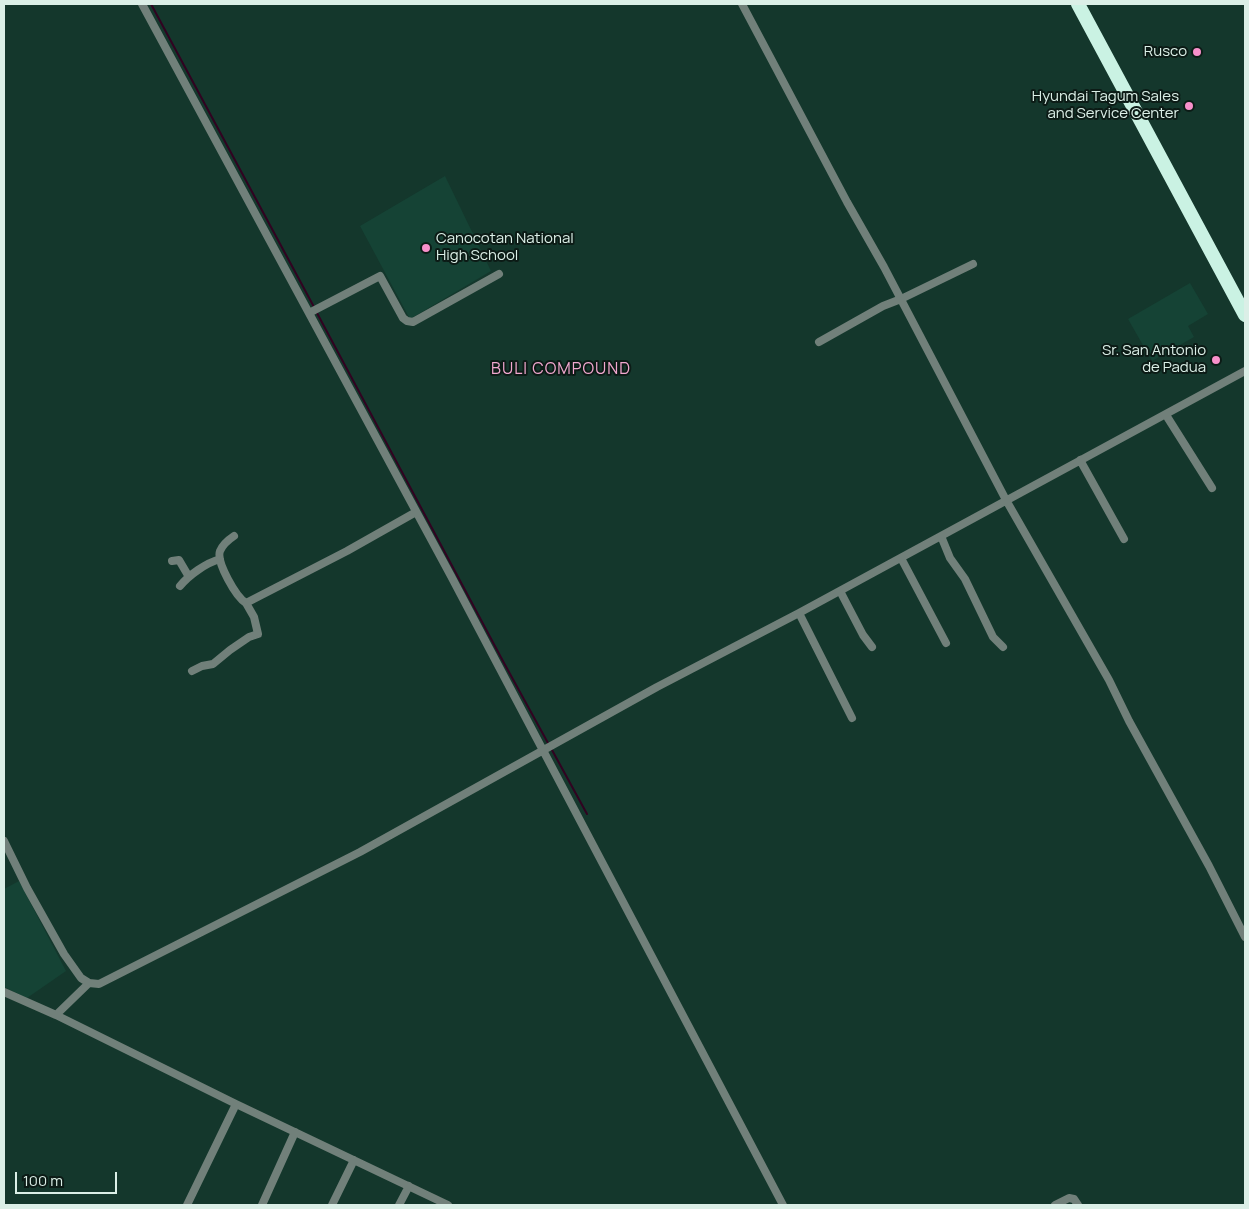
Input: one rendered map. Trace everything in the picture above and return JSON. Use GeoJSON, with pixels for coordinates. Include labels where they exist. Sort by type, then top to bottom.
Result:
{"type":"FeatureCollection","features":[{"type":"Feature","properties":{"kind":"highway"},"geometry":{"type":"LineString","coordinates":[[1078,4],[1245,316]]}},
{"type":"Feature","properties":{"kind":"street"},"geometry":{"type":"LineString","coordinates":[[142,4],[544,750],[783,1205]]}},
{"type":"Feature","properties":{"kind":"street"},"geometry":{"type":"LineString","coordinates":[[742,4],[846,202],[901,299],[1006,500],[1109,680],[1129,720],[1210,866],[1245,937]]}},
{"type":"Feature","properties":{"kind":"street"},"geometry":{"type":"LineString","coordinates":[[819,342],[883,306],[973,264]]}},
{"type":"Feature","properties":{"kind":"street"},"geometry":{"type":"LineString","coordinates":[[309,313],[380,276],[403,318],[413,322],[499,274]]}},
{"type":"Feature","properties":{"kind":"street"},"geometry":{"type":"LineString","coordinates":[[4,841],[64,954],[81,978],[89,983],[99,984],[360,852],[657,687],[799,613],[1245,371]]}},
{"type":"Feature","properties":{"kind":"street"},"geometry":{"type":"LineString","coordinates":[[1166,415],[1212,488]]}},
{"type":"Feature","properties":{"kind":"street"},"geometry":{"type":"LineString","coordinates":[[1080,460],[1124,539]]}},
{"type":"Feature","properties":{"kind":"street"},"geometry":{"type":"LineString","coordinates":[[246,603],[347,551],[416,512]]}},
{"type":"Feature","properties":{"kind":"street"},"geometry":{"type":"LineString","coordinates":[[192,671],[202,666],[213,664],[249,637],[258,634],[254,617],[246,603],[238,597],[220,560],[219,552],[222,546],[234,536]]}},
{"type":"Feature","properties":{"kind":"street"},"geometry":{"type":"LineString","coordinates":[[941,536],[950,558],[965,578],[993,637],[1003,647]]}},
{"type":"Feature","properties":{"kind":"street"},"geometry":{"type":"LineString","coordinates":[[901,558],[946,643]]}},
{"type":"Feature","properties":{"kind":"street"},"geometry":{"type":"LineString","coordinates":[[172,561],[179,560],[190,578]]}},
{"type":"Feature","properties":{"kind":"street"},"geometry":{"type":"LineString","coordinates":[[180,586],[184,580],[190,578],[212,562],[220,560]]}},
{"type":"Feature","properties":{"kind":"street"},"geometry":{"type":"LineString","coordinates":[[840,590],[872,647]]}},
{"type":"Feature","properties":{"kind":"street"},"geometry":{"type":"LineString","coordinates":[[799,613],[852,718]]}},
{"type":"Feature","properties":{"kind":"street"},"geometry":{"type":"LineString","coordinates":[[56,1015],[89,983]]}},
{"type":"Feature","properties":{"kind":"street"},"geometry":{"type":"LineString","coordinates":[[4,992],[56,1015],[236,1104],[448,1205]]}},
{"type":"Feature","properties":{"kind":"street"},"geometry":{"type":"LineString","coordinates":[[186,1205],[236,1104]]}},
{"type":"Feature","properties":{"kind":"street"},"geometry":{"type":"LineString","coordinates":[[262,1205],[296,1132]]}},
{"type":"Feature","properties":{"kind":"street"},"geometry":{"type":"LineString","coordinates":[[332,1205],[354,1160]]}},
{"type":"Feature","properties":{"kind":"street"},"geometry":{"type":"LineString","coordinates":[[399,1205],[408,1186]]}},
{"type":"Feature","properties":{"kind":"street"},"geometry":{"type":"LineString","coordinates":[[1055,1205],[1069,1198],[1074,1199],[1078,1205]]}},
{"type":"Feature","properties":{"kind":"shaded area","name":"Canocotan National High School"},"geometry":{"type":"Polygon","coordinates":[[[445,176],[491,271],[410,319],[360,226],[445,176]]]}},
{"type":"Feature","properties":{"kind":"shaded area"},"geometry":{"type":"Polygon","coordinates":[[[1190,283],[1208,314],[1188,326],[1194,337],[1152,361],[1128,319],[1190,283]]]}},
{"type":"Feature","properties":{"kind":"shaded area"},"geometry":{"type":"Polygon","coordinates":[[[19,881],[66,971],[27,998],[4,987],[4,889],[19,881]]]}},
{"type":"Feature","properties":{"kind":"waterway"},"geometry":{"type":"LineString","coordinates":[[151,4],[314,307]]}},
{"type":"Feature","properties":{"kind":"waterway"},"geometry":{"type":"LineString","coordinates":[[317,313],[548,743]]}},
{"type":"Feature","properties":{"kind":"waterway"},"geometry":{"type":"LineString","coordinates":[[552,750],[587,814]]}},
{"type":"Feature","properties":{"kind":"place","name":"Rusco"},"geometry":{"type":"Point","coordinates":[1197,52]}},
{"type":"Feature","properties":{"kind":"place","name":"Hyundai Tagum Sales and Service Center"},"geometry":{"type":"Point","coordinates":[1189,106]}},
{"type":"Feature","properties":{"kind":"place","name":"Canocotan National High School"},"geometry":{"type":"Point","coordinates":[426,248]}},
{"type":"Feature","properties":{"kind":"place","name":"Sr. San Antonio de Padua"},"geometry":{"type":"Point","coordinates":[1216,360]}},
{"type":"Feature","properties":{"kind":"district","name":"BULI COMPOUND"},"geometry":{"type":"Point","coordinates":[561,370]}}]}
